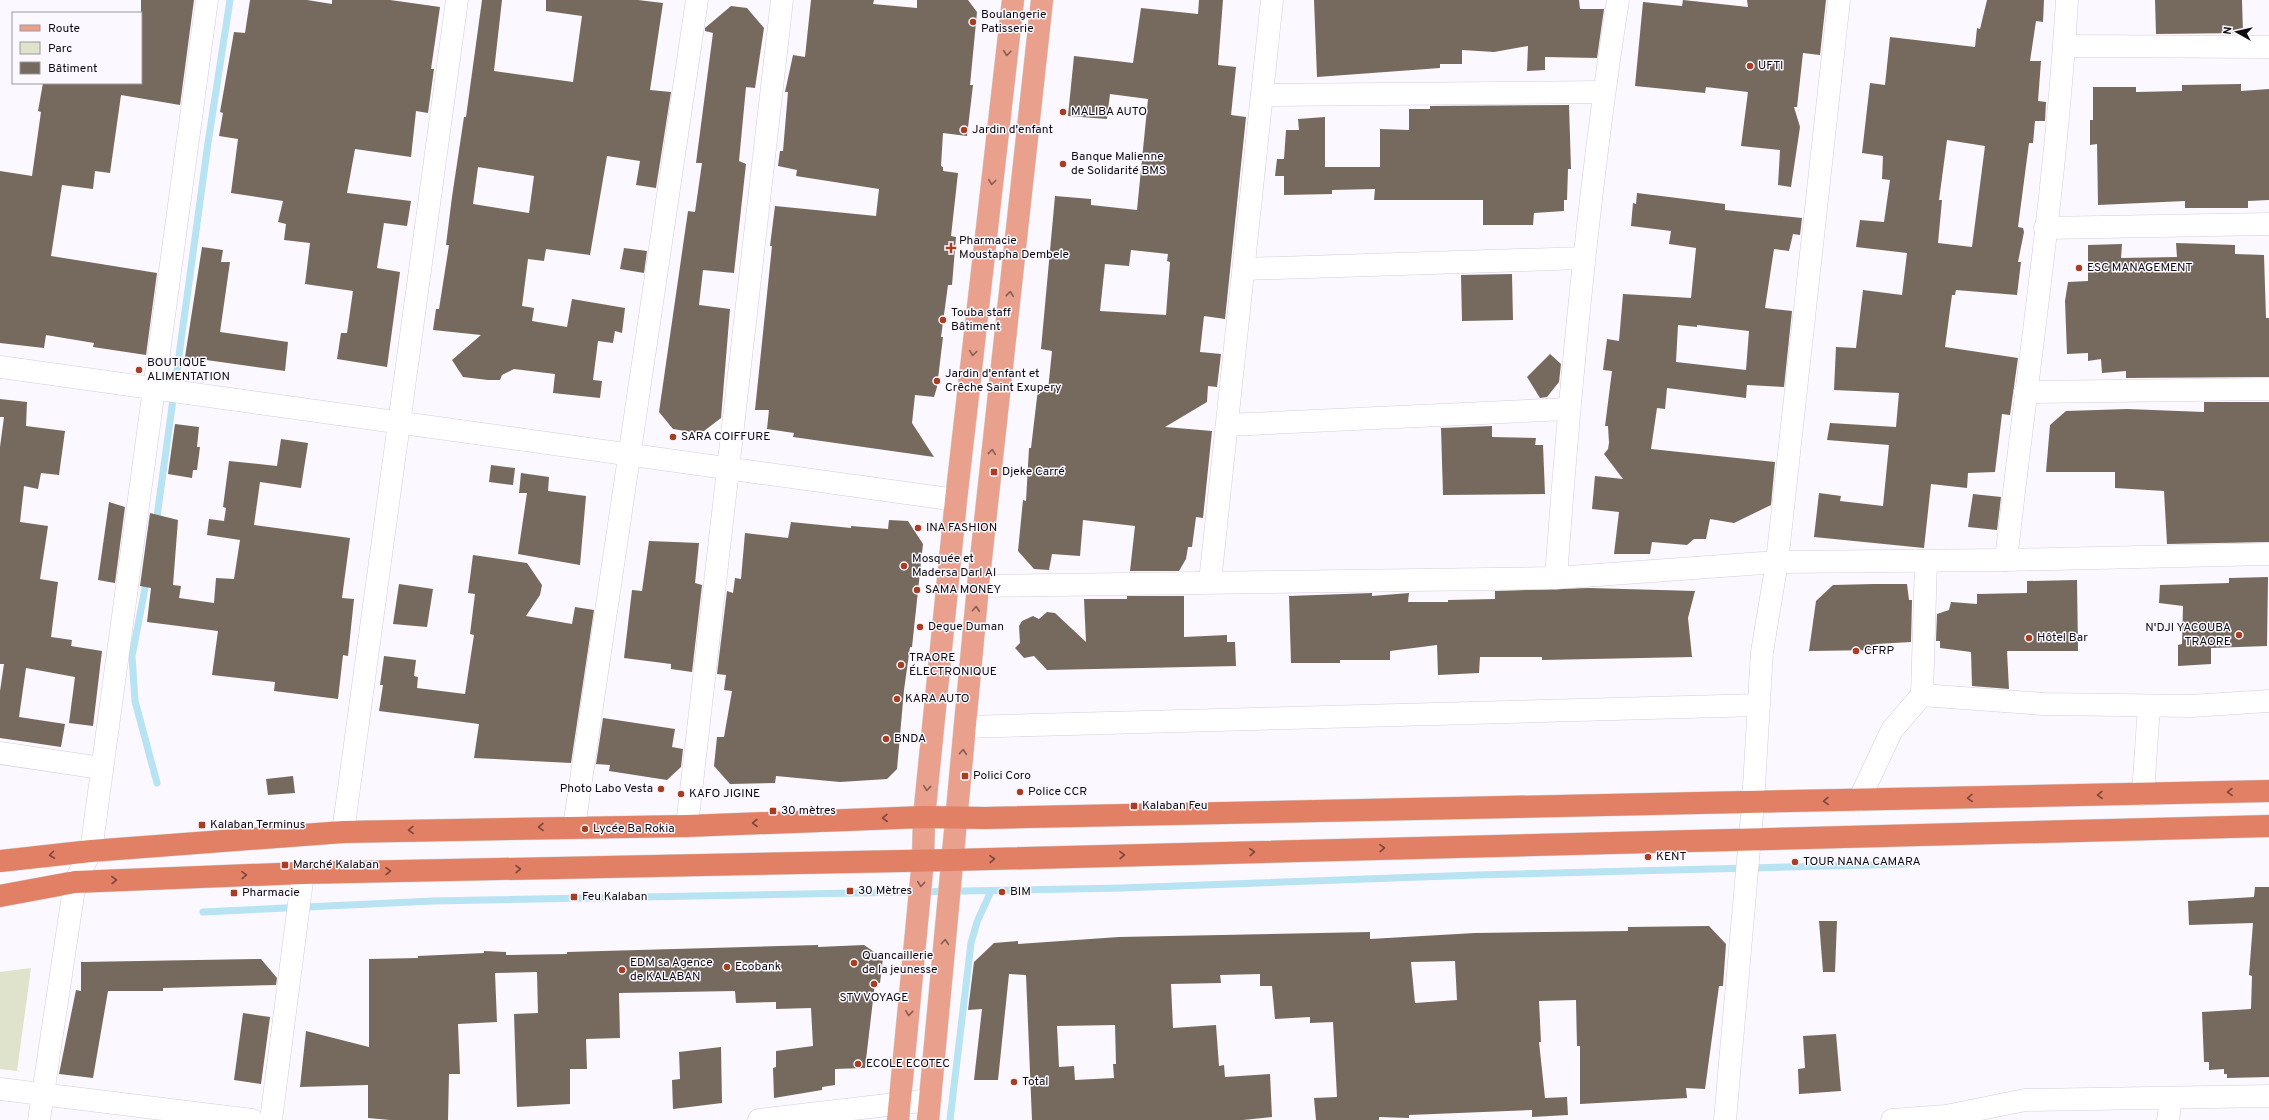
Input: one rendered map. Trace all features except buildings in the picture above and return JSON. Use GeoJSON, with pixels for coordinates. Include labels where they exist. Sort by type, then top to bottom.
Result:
{"type":"FeatureCollection","features":[{"type":"Feature","properties":{"kind":"highway"},"geometry":{"type":"LineString","coordinates":[[0,861],[91,851],[343,832],[687,826],[924,817],[957,819],[2269,791]]}},
{"type":"Feature","properties":{"kind":"highway"},"geometry":{"type":"LineString","coordinates":[[0,896],[75,882],[303,873],[953,860],[1748,838],[2269,826]]}},
{"type":"Feature","properties":{"kind":"main road"},"geometry":{"type":"LineString","coordinates":[[899,1112],[924,860],[924,817],[956,500],[1013,0]]}},
{"type":"Feature","properties":{"kind":"main road"},"geometry":{"type":"LineString","coordinates":[[929,1110],[978,586],[1042,0]]}},
{"type":"Feature","properties":{"kind":"street"},"geometry":{"type":"LineString","coordinates":[[39,1120],[75,882],[91,851],[101,768],[207,0]]}},
{"type":"Feature","properties":{"kind":"street"},"geometry":{"type":"LineString","coordinates":[[343,832],[457,0]]}},
{"type":"Feature","properties":{"kind":"street"},"geometry":{"type":"LineString","coordinates":[[574,827],[697,0]]}},
{"type":"Feature","properties":{"kind":"street"},"geometry":{"type":"LineString","coordinates":[[1210,582],[1272,0]]}},
{"type":"Feature","properties":{"kind":"street"},"geometry":{"type":"LineString","coordinates":[[1556,578],[1568,409],[1584,258],[1603,92],[1618,0]]}},
{"type":"Feature","properties":{"kind":"street"},"geometry":{"type":"LineString","coordinates":[[1725,1120],[1748,838],[1753,803],[1762,652],[1777,562],[1839,0]]}},
{"type":"Feature","properties":{"kind":"street"},"geometry":{"type":"LineString","coordinates":[[2006,560],[2065,46],[2067,0]]}},
{"type":"Feature","properties":{"kind":"street"},"geometry":{"type":"LineString","coordinates":[[687,826],[728,468],[775,1]]}},
{"type":"Feature","properties":{"kind":"street"},"geometry":{"type":"LineString","coordinates":[[2065,46],[2269,47]]}},
{"type":"Feature","properties":{"kind":"street"},"geometry":{"type":"LineString","coordinates":[[1262,95],[1603,92]]}},
{"type":"Feature","properties":{"kind":"street"},"geometry":{"type":"LineString","coordinates":[[2045,228],[2269,224]]}},
{"type":"Feature","properties":{"kind":"street"},"geometry":{"type":"LineString","coordinates":[[1244,269],[1584,258]]}},
{"type":"Feature","properties":{"kind":"street"},"geometry":{"type":"LineString","coordinates":[[0,367],[956,500]]}},
{"type":"Feature","properties":{"kind":"street"},"geometry":{"type":"LineString","coordinates":[[2025,392],[2269,389]]}},
{"type":"Feature","properties":{"kind":"street"},"geometry":{"type":"LineString","coordinates":[[1227,426],[1568,409]]}},
{"type":"Feature","properties":{"kind":"street"},"geometry":{"type":"LineString","coordinates":[[978,586],[1556,578],[1777,562],[2006,560],[2269,554]]}},
{"type":"Feature","properties":{"kind":"street"},"geometry":{"type":"LineString","coordinates":[[1859,800],[1892,730],[1922,695],[1926,561]]}},
{"type":"Feature","properties":{"kind":"street"},"geometry":{"type":"LineString","coordinates":[[1922,695],[2044,704],[2149,706],[2192,706],[2269,700]]}},
{"type":"Feature","properties":{"kind":"street"},"geometry":{"type":"LineString","coordinates":[[965,727],[1759,705]]}},
{"type":"Feature","properties":{"kind":"street"},"geometry":{"type":"LineString","coordinates":[[2143,794],[2149,706]]}},
{"type":"Feature","properties":{"kind":"street"},"geometry":{"type":"LineString","coordinates":[[0,753],[101,768]]}},
{"type":"Feature","properties":{"kind":"street"},"geometry":{"type":"LineString","coordinates":[[271,1120],[303,873]]}},
{"type":"Feature","properties":{"kind":"street"},"geometry":{"type":"LineString","coordinates":[[0,1089],[252,1120]]}},
{"type":"Feature","properties":{"kind":"street"},"geometry":{"type":"LineString","coordinates":[[1892,1120],[1946,1118],[2025,1100],[2169,1109],[2269,1096]]}},
{"type":"Feature","properties":{"kind":"street"},"geometry":{"type":"LineString","coordinates":[[759,1120],[929,1110]]}},
{"type":"Feature","properties":{"kind":"green space"},"geometry":{"type":"Polygon","coordinates":[[[31,968],[17,1071],[0,1069],[0,972],[31,968]]]}},
{"type":"Feature","properties":{"kind":"waterway"},"geometry":{"type":"LineString","coordinates":[[156,524],[208,143],[230,0]]}},
{"type":"Feature","properties":{"kind":"waterway"},"geometry":{"type":"LineString","coordinates":[[147,578],[132,656],[135,701],[157,783]]}},
{"type":"Feature","properties":{"kind":"waterway"},"geometry":{"type":"LineString","coordinates":[[203,912],[433,901],[1122,888],[1476,875],[1907,864]]}},
{"type":"Feature","properties":{"kind":"waterway"},"geometry":{"type":"LineString","coordinates":[[950,1120],[971,943],[977,922],[991,891]]}},
{"type":"Feature","properties":{"kind":"place","name":"Boulangerie Patisserie"},"geometry":{"type":"Point","coordinates":[973,22]}},
{"type":"Feature","properties":{"kind":"place","name":"UFTI"},"geometry":{"type":"Point","coordinates":[1750,66]}},
{"type":"Feature","properties":{"kind":"place","name":"MALIBA AUTO"},"geometry":{"type":"Point","coordinates":[1063,112]}},
{"type":"Feature","properties":{"kind":"place","name":"Jardin d'enfant"},"geometry":{"type":"Point","coordinates":[964,130]}},
{"type":"Feature","properties":{"kind":"place","name":"Banque Malienne de Solidarité BMS"},"geometry":{"type":"Point","coordinates":[1063,164]}},
{"type":"Feature","properties":{"kind":"place","name":"Pharmacie Moustapha Dembele"},"geometry":{"type":"Point","coordinates":[951,248]}},
{"type":"Feature","properties":{"kind":"place","name":"ESC MANAGEMENT"},"geometry":{"type":"Point","coordinates":[2079,268]}},
{"type":"Feature","properties":{"kind":"place","name":"Touba staff Bâtiment"},"geometry":{"type":"Point","coordinates":[943,320]}},
{"type":"Feature","properties":{"kind":"place","name":"BOUTIQUE ALIMENTATION"},"geometry":{"type":"Point","coordinates":[139,370]}},
{"type":"Feature","properties":{"kind":"place","name":"Jardin d'enfant et Crêche Saint Exupery"},"geometry":{"type":"Point","coordinates":[937,381]}},
{"type":"Feature","properties":{"kind":"place","name":"SARA COIFFURE"},"geometry":{"type":"Point","coordinates":[673,437]}},
{"type":"Feature","properties":{"kind":"place","name":"Djeke Carré"},"geometry":{"type":"Point","coordinates":[994,472]}},
{"type":"Feature","properties":{"kind":"place","name":"INA FASHION"},"geometry":{"type":"Point","coordinates":[918,528]}},
{"type":"Feature","properties":{"kind":"place","name":"Mosquée et Madersa Darl Al"},"geometry":{"type":"Point","coordinates":[904,566]}},
{"type":"Feature","properties":{"kind":"place","name":"SAMA MONEY"},"geometry":{"type":"Point","coordinates":[917,590]}},
{"type":"Feature","properties":{"kind":"place","name":"Degue Duman"},"geometry":{"type":"Point","coordinates":[920,627]}},
{"type":"Feature","properties":{"kind":"place","name":"N'DJI YACOUBA TRAORE"},"geometry":{"type":"Point","coordinates":[2239,635]}},
{"type":"Feature","properties":{"kind":"place","name":"Hôtel Bar"},"geometry":{"type":"Point","coordinates":[2029,638]}},
{"type":"Feature","properties":{"kind":"place","name":"CFRP"},"geometry":{"type":"Point","coordinates":[1856,651]}},
{"type":"Feature","properties":{"kind":"place","name":"TRAORE ÉLECTRONIQUE"},"geometry":{"type":"Point","coordinates":[901,665]}},
{"type":"Feature","properties":{"kind":"place","name":"KARA AUTO"},"geometry":{"type":"Point","coordinates":[897,699]}},
{"type":"Feature","properties":{"kind":"place","name":"BNDA"},"geometry":{"type":"Point","coordinates":[886,739]}},
{"type":"Feature","properties":{"kind":"place","name":"Polici Coro"},"geometry":{"type":"Point","coordinates":[965,776]}},
{"type":"Feature","properties":{"kind":"place","name":"Photo Labo Vesta"},"geometry":{"type":"Point","coordinates":[661,789]}},
{"type":"Feature","properties":{"kind":"place","name":"Police CCR"},"geometry":{"type":"Point","coordinates":[1020,792]}},
{"type":"Feature","properties":{"kind":"place","name":"KAFO JIGINE"},"geometry":{"type":"Point","coordinates":[681,794]}},
{"type":"Feature","properties":{"kind":"place","name":"Kalaban Feu"},"geometry":{"type":"Point","coordinates":[1134,806]}},
{"type":"Feature","properties":{"kind":"place","name":"30 mètres"},"geometry":{"type":"Point","coordinates":[773,811]}},
{"type":"Feature","properties":{"kind":"place","name":"Kalaban Terminus"},"geometry":{"type":"Point","coordinates":[202,825]}},
{"type":"Feature","properties":{"kind":"place","name":"Lycée Ba Rokia"},"geometry":{"type":"Point","coordinates":[585,829]}},
{"type":"Feature","properties":{"kind":"place","name":"KENT"},"geometry":{"type":"Point","coordinates":[1648,857]}},
{"type":"Feature","properties":{"kind":"place","name":"TOUR NANA CAMARA"},"geometry":{"type":"Point","coordinates":[1795,862]}},
{"type":"Feature","properties":{"kind":"place","name":"Marché Kalaban"},"geometry":{"type":"Point","coordinates":[285,865]}},
{"type":"Feature","properties":{"kind":"place","name":"30 Mètres"},"geometry":{"type":"Point","coordinates":[850,891]}},
{"type":"Feature","properties":{"kind":"place","name":"BIM"},"geometry":{"type":"Point","coordinates":[1002,892]}},
{"type":"Feature","properties":{"kind":"place","name":"Pharmacie"},"geometry":{"type":"Point","coordinates":[234,893]}},
{"type":"Feature","properties":{"kind":"place","name":"Feu Kalaban"},"geometry":{"type":"Point","coordinates":[574,897]}},
{"type":"Feature","properties":{"kind":"place","name":"Quancaillerie de la jeunesse"},"geometry":{"type":"Point","coordinates":[854,963]}},
{"type":"Feature","properties":{"kind":"place","name":"Ecobank"},"geometry":{"type":"Point","coordinates":[727,967]}},
{"type":"Feature","properties":{"kind":"place","name":"EDM sa Agence de KALABAN"},"geometry":{"type":"Point","coordinates":[622,970]}},
{"type":"Feature","properties":{"kind":"place","name":"STV VOYAGE"},"geometry":{"type":"Point","coordinates":[874,984]}},
{"type":"Feature","properties":{"kind":"place","name":"ECOLE ECOTEC"},"geometry":{"type":"Point","coordinates":[858,1064]}},
{"type":"Feature","properties":{"kind":"place","name":"Total"},"geometry":{"type":"Point","coordinates":[1014,1082]}}]}
